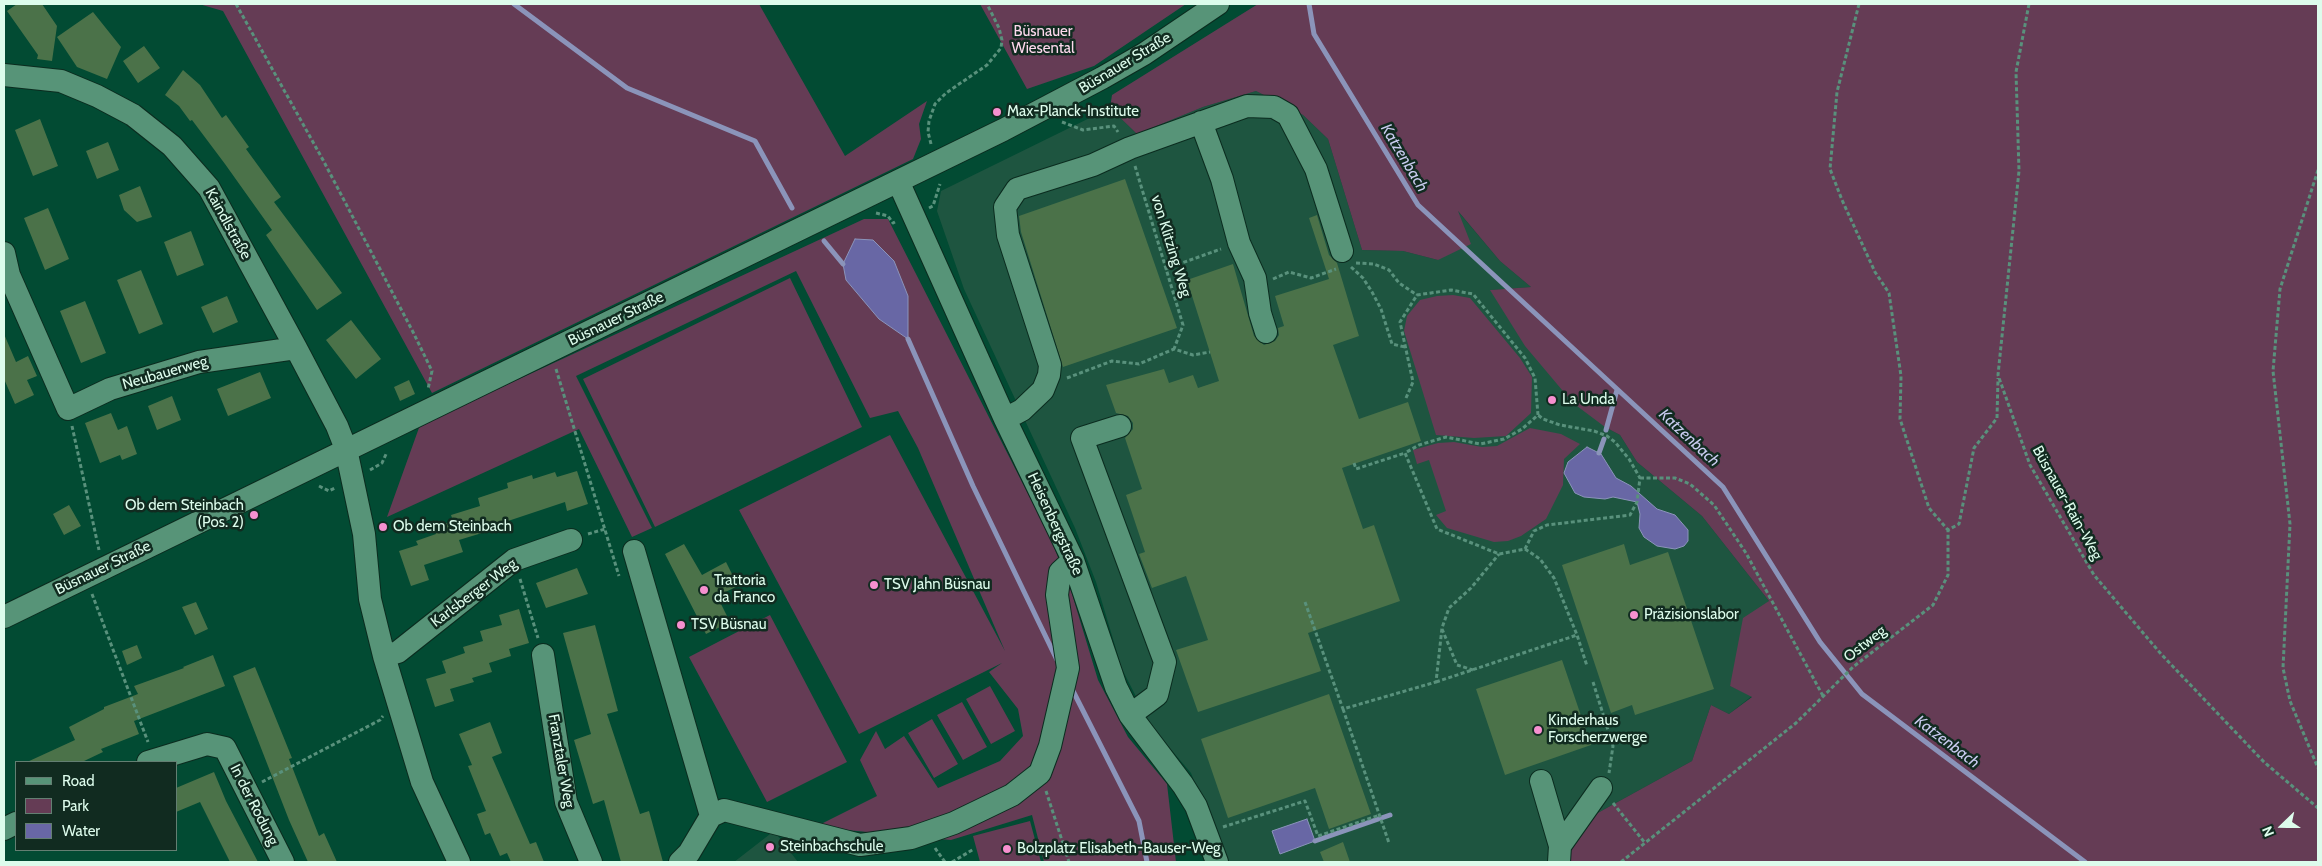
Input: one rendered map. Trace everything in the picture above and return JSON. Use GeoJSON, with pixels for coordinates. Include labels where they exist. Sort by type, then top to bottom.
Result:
{"type":"FeatureCollection","features":[{"type":"Feature","properties":{"kind":"street","name":"Büsnauer Straße"},"geometry":{"type":"LineString","coordinates":[[4,617],[898,181],[1102,78],[1144,54],[1218,4]]}},
{"type":"Feature","properties":{"kind":"street","name":"Kaindlstraße"},"geometry":{"type":"LineString","coordinates":[[4,75],[61,82],[97,96],[133,114],[172,146],[209,188],[337,426],[346,449]]}},
{"type":"Feature","properties":{"kind":"street"},"geometry":{"type":"LineString","coordinates":[[1006,419],[1022,410],[1043,390],[1049,375],[1052,354],[1011,234],[1005,208],[1017,189],[1093,165],[1130,148],[1247,106],[1274,107],[1288,115],[1316,169],[1345,258]]}},
{"type":"Feature","properties":{"kind":"street"},"geometry":{"type":"LineString","coordinates":[[1201,122],[1222,179],[1239,243],[1255,278],[1260,313],[1266,332]]}},
{"type":"Feature","properties":{"kind":"street","name":"Heisenbergstraße"},"geometry":{"type":"LineString","coordinates":[[898,181],[1006,419],[1073,560],[1116,687],[1130,715],[1183,785],[1196,806],[1217,862]]}},
{"type":"Feature","properties":{"kind":"street"},"geometry":{"type":"LineString","coordinates":[[4,254],[9,275],[68,409]]}},
{"type":"Feature","properties":{"kind":"street","name":"Neubauerweg"},"geometry":{"type":"LineString","coordinates":[[68,409],[110,390],[199,362],[296,348]]}},
{"type":"Feature","properties":{"kind":"street"},"geometry":{"type":"LineString","coordinates":[[1120,426],[1082,438],[1165,662],[1157,695],[1130,715]]}},
{"type":"Feature","properties":{"kind":"street"},"geometry":{"type":"LineString","coordinates":[[346,449],[364,534],[370,599],[384,656],[422,782],[459,862]]}},
{"type":"Feature","properties":{"kind":"street","name":"Karlsberger Weg"},"geometry":{"type":"LineString","coordinates":[[384,656],[398,652],[514,560],[571,540]]}},
{"type":"Feature","properties":{"kind":"street"},"geometry":{"type":"LineString","coordinates":[[634,551],[711,816]]}},
{"type":"Feature","properties":{"kind":"street"},"geometry":{"type":"LineString","coordinates":[[680,862],[689,853],[711,816],[724,810],[860,845],[911,838],[954,823],[1012,795],[1040,773],[1050,746],[1068,668],[1057,595],[1060,572],[1073,560]]}},
{"type":"Feature","properties":{"kind":"street","name":"Franztaler Weg"},"geometry":{"type":"LineString","coordinates":[[543,655],[566,802],[591,862]]}},
{"type":"Feature","properties":{"kind":"street","name":"In der Rodung"},"geometry":{"type":"LineString","coordinates":[[151,761],[206,744],[225,748],[283,862]]}},
{"type":"Feature","properties":{"kind":"street"},"geometry":{"type":"LineString","coordinates":[[1541,781],[1560,854]]}},
{"type":"Feature","properties":{"kind":"street"},"geometry":{"type":"LineString","coordinates":[[1560,854],[1601,788]]}},
{"type":"Feature","properties":{"kind":"path"},"geometry":{"type":"LineString","coordinates":[[236,4],[323,160],[413,332],[432,372],[427,398]]}},
{"type":"Feature","properties":{"kind":"path"},"geometry":{"type":"LineString","coordinates":[[933,150],[928,132],[935,104],[946,93],[987,66],[1001,48],[1002,40],[999,28],[987,4]]}},
{"type":"Feature","properties":{"kind":"path"},"geometry":{"type":"LineString","coordinates":[[1858,4],[1837,92],[1830,169],[1875,272],[1889,293],[1902,376],[1900,419],[1929,508],[1948,530],[1959,524],[1974,448],[1997,418],[1998,375]]}},
{"type":"Feature","properties":{"kind":"path","name":"Büsnauer-Rain-Weg"},"geometry":{"type":"LineString","coordinates":[[2028,4],[2016,72],[2019,171],[1998,375],[2030,464],[2094,575],[2161,654],[2264,762],[2318,808]]}},
{"type":"Feature","properties":{"kind":"path","name":"von Klitzing Weg"},"geometry":{"type":"LineString","coordinates":[[1062,122],[1083,130],[1114,126],[1130,148],[1183,325],[1174,349]]}},
{"type":"Feature","properties":{"kind":"path"},"geometry":{"type":"LineString","coordinates":[[2318,170],[2280,288],[2273,371],[2290,524],[2283,668],[2290,701],[2318,768]]}},
{"type":"Feature","properties":{"kind":"path"},"geometry":{"type":"LineString","coordinates":[[914,215],[933,206],[938,185],[944,180]]}},
{"type":"Feature","properties":{"kind":"path"},"geometry":{"type":"LineString","coordinates":[[1165,269],[1239,243]]}},
{"type":"Feature","properties":{"kind":"path"},"geometry":{"type":"LineString","coordinates":[[1345,258],[1372,292],[1381,310],[1392,344],[1405,347]]}},
{"type":"Feature","properties":{"kind":"path"},"geometry":{"type":"LineString","coordinates":[[1255,278],[1266,281],[1289,272],[1311,278],[1345,258],[1374,264],[1389,270],[1399,283],[1417,295],[1451,290],[1473,294],[1525,358],[1535,378],[1538,414],[1543,419],[1560,425],[1594,431],[1607,436],[1630,458],[1640,478],[1637,502],[1630,515],[1547,525],[1534,531],[1525,549]]}},
{"type":"Feature","properties":{"kind":"path"},"geometry":{"type":"LineString","coordinates":[[1406,398],[1412,382],[1400,322],[1417,295]]}},
{"type":"Feature","properties":{"kind":"path"},"geometry":{"type":"LineString","coordinates":[[1062,380],[1112,361],[1139,364],[1174,349],[1192,355],[1210,352]]}},
{"type":"Feature","properties":{"kind":"path"},"geometry":{"type":"LineString","coordinates":[[68,409],[100,557]]}},
{"type":"Feature","properties":{"kind":"path"},"geometry":{"type":"LineString","coordinates":[[1354,463],[1356,469],[1406,453],[1419,445],[1446,437],[1480,444],[1504,439],[1522,429],[1538,414]]}},
{"type":"Feature","properties":{"kind":"path"},"geometry":{"type":"LineString","coordinates":[[1406,453],[1437,529],[1499,554],[1525,549],[1540,559],[1554,578],[1577,635],[1587,666]]}},
{"type":"Feature","properties":{"kind":"path"},"geometry":{"type":"LineString","coordinates":[[1640,478],[1675,478],[1690,484],[1714,505],[1760,576],[1823,696]]}},
{"type":"Feature","properties":{"kind":"path","name":"Ostweg"},"geometry":{"type":"LineString","coordinates":[[1621,862],[1796,723],[1835,683],[1933,605],[1948,575],[1948,530]]}},
{"type":"Feature","properties":{"kind":"path"},"geometry":{"type":"LineString","coordinates":[[1436,682],[1442,628],[1449,608],[1471,588],[1499,554]]}},
{"type":"Feature","properties":{"kind":"path"},"geometry":{"type":"LineString","coordinates":[[514,560],[543,655]]}},
{"type":"Feature","properties":{"kind":"path"},"geometry":{"type":"LineString","coordinates":[[90,588],[151,761]]}},
{"type":"Feature","properties":{"kind":"path"},"geometry":{"type":"LineString","coordinates":[[1305,602],[1390,843]]}},
{"type":"Feature","properties":{"kind":"path"},"geometry":{"type":"LineString","coordinates":[[1442,628],[1457,665],[1473,670]]}},
{"type":"Feature","properties":{"kind":"path"},"geometry":{"type":"LineString","coordinates":[[1343,709],[1436,682],[1577,635]]}},
{"type":"Feature","properties":{"kind":"path"},"geometry":{"type":"LineString","coordinates":[[1593,682],[1613,746],[1608,776],[1601,788],[1645,843]]}},
{"type":"Feature","properties":{"kind":"path"},"geometry":{"type":"LineString","coordinates":[[246,791],[380,720]]}},
{"type":"Feature","properties":{"kind":"path"},"geometry":{"type":"LineString","coordinates":[[1040,773],[1068,862]]}},
{"type":"Feature","properties":{"kind":"path"},"geometry":{"type":"LineString","coordinates":[[1206,832],[1305,801],[1318,836],[1380,815]]}},
{"type":"Feature","properties":{"kind":"path"},"geometry":{"type":"LineString","coordinates":[[952,862],[974,849]]}},
{"type":"Feature","properties":{"kind":"shaded area"},"geometry":{"type":"Polygon","coordinates":[[[1256,91],[1303,115],[1328,139],[1362,250],[1403,251],[1438,260],[1456,209],[1500,261],[1531,287],[1491,290],[1605,427],[1620,435],[1637,462],[1702,516],[1769,601],[1730,686],[1752,696],[1729,714],[1711,705],[1692,761],[1574,826],[1568,862],[1225,862],[1191,773],[1151,726],[1122,669],[1096,582],[1075,528],[964,289],[937,211],[941,191],[1110,108],[1137,134],[1203,107],[1256,91]]]}},
{"type":"Feature","properties":{"kind":"shaded area","name":"Steinbachschule"},"geometry":{"type":"Polygon","coordinates":[[[774,831],[798,862],[734,862],[774,831]]]}},
{"type":"Feature","properties":{"kind":"green space"},"geometry":{"type":"Polygon","coordinates":[[[199,4],[759,4],[845,156],[927,101],[919,124],[921,139],[913,159],[432,393],[223,11],[199,4]]]}},
{"type":"Feature","properties":{"kind":"green space","name":"Büsnauer Wiesental"},"geometry":{"type":"Polygon","coordinates":[[[980,4],[1186,4],[1094,66],[1027,89],[980,4]]]}},
{"type":"Feature","properties":{"kind":"green space"},"geometry":{"type":"Polygon","coordinates":[[[1258,4],[2318,4],[2318,862],[1568,862],[1574,826],[1692,761],[1711,705],[1729,714],[1752,697],[1730,686],[1743,618],[1769,601],[1702,516],[1637,462],[1620,435],[1605,427],[1573,403],[1525,346],[1490,290],[1531,287],[1500,261],[1458,211],[1471,244],[1438,260],[1403,251],[1362,250],[1328,139],[1303,115],[1256,91],[1203,107],[1137,134],[1110,108],[1112,95],[1258,4]]]}},
{"type":"Feature","properties":{"kind":"green space"},"geometry":{"type":"Polygon","coordinates":[[[864,219],[888,219],[1051,539],[1072,594],[1098,680],[1128,737],[1167,784],[1176,862],[1044,862],[1032,815],[951,840],[815,827],[877,796],[860,760],[876,731],[885,749],[904,736],[938,788],[1000,761],[1023,736],[1018,709],[989,672],[1002,663],[859,734],[739,510],[890,435],[1005,651],[918,448],[898,411],[870,418],[796,271],[576,376],[652,528],[632,537],[579,429],[387,517],[420,425],[864,219]]]}},
{"type":"Feature","properties":{"kind":"green space"},"geometry":{"type":"Polygon","coordinates":[[[790,278],[862,427],[655,527],[583,379],[790,278]]]}},
{"type":"Feature","properties":{"kind":"green space"},"geometry":{"type":"Polygon","coordinates":[[[1453,295],[1470,298],[1520,358],[1532,377],[1531,413],[1506,436],[1474,438],[1436,435],[1404,331],[1407,316],[1420,300],[1453,295]]]}},
{"type":"Feature","properties":{"kind":"green space"},"geometry":{"type":"Polygon","coordinates":[[[1530,428],[1561,434],[1580,444],[1564,459],[1563,485],[1546,519],[1521,536],[1508,541],[1494,542],[1447,528],[1436,515],[1446,511],[1429,460],[1417,464],[1413,450],[1438,443],[1454,442],[1482,447],[1497,446],[1530,428]]]}},
{"type":"Feature","properties":{"kind":"green space"},"geometry":{"type":"Polygon","coordinates":[[[770,615],[847,762],[767,802],[689,657],[770,615]]]}},
{"type":"Feature","properties":{"kind":"green space"},"geometry":{"type":"Polygon","coordinates":[[[990,686],[1015,731],[991,744],[966,699],[990,686]]]}},
{"type":"Feature","properties":{"kind":"green space"},"geometry":{"type":"Polygon","coordinates":[[[962,702],[987,747],[963,760],[937,715],[962,702]]]}},
{"type":"Feature","properties":{"kind":"green space"},"geometry":{"type":"Polygon","coordinates":[[[932,719],[958,764],[934,778],[908,733],[932,719]]]}},
{"type":"Feature","properties":{"kind":"green space","name":"Bolzplatz Elisabeth-Bauser-Weg"},"geometry":{"type":"Polygon","coordinates":[[[1030,821],[1041,862],[980,862],[973,836],[1030,821]]]}},
{"type":"Feature","properties":{"kind":"water"},"geometry":{"type":"Polygon","coordinates":[[[855,239],[873,240],[894,261],[908,296],[908,339],[879,319],[846,280],[843,264],[855,239]]]}},
{"type":"Feature","properties":{"kind":"water"},"geometry":{"type":"Polygon","coordinates":[[[1587,447],[1601,454],[1616,478],[1631,486],[1657,509],[1675,515],[1688,530],[1688,541],[1684,546],[1675,549],[1657,546],[1644,537],[1639,528],[1640,514],[1637,502],[1613,497],[1605,499],[1584,497],[1575,493],[1564,473],[1568,462],[1587,447]]]}},
{"type":"Feature","properties":{"kind":"water"},"geometry":{"type":"Polygon","coordinates":[[[1307,819],[1315,841],[1280,854],[1272,831],[1307,819]]]}},
{"type":"Feature","properties":{"kind":"building"},"geometry":{"type":"Polygon","coordinates":[[[17,4],[42,4],[57,26],[52,61],[37,59],[38,55],[7,11],[17,4]]]}},
{"type":"Feature","properties":{"kind":"building"},"geometry":{"type":"Polygon","coordinates":[[[93,12],[121,47],[107,79],[77,67],[57,37],[93,12]]]}},
{"type":"Feature","properties":{"kind":"building"},"geometry":{"type":"Polygon","coordinates":[[[144,46],[160,68],[138,83],[123,61],[144,46]]]}},
{"type":"Feature","properties":{"kind":"building"},"geometry":{"type":"Polygon","coordinates":[[[183,70],[200,85],[222,118],[226,115],[249,147],[246,149],[281,197],[274,202],[342,293],[317,310],[266,235],[272,230],[192,120],[190,121],[179,106],[165,95],[183,70]]]}},
{"type":"Feature","properties":{"kind":"building"},"geometry":{"type":"Polygon","coordinates":[[[40,119],[58,166],[33,176],[15,130],[40,119]]]}},
{"type":"Feature","properties":{"kind":"building"},"geometry":{"type":"Polygon","coordinates":[[[108,142],[119,170],[97,179],[86,151],[108,142]]]}},
{"type":"Feature","properties":{"kind":"building"},"geometry":{"type":"Polygon","coordinates":[[[1125,179],[1177,328],[1063,367],[1021,232],[1019,216],[1125,179]]]}},
{"type":"Feature","properties":{"kind":"building"},"geometry":{"type":"Polygon","coordinates":[[[140,186],[152,217],[137,222],[124,210],[119,195],[140,186]]]}},
{"type":"Feature","properties":{"kind":"building"},"geometry":{"type":"Polygon","coordinates":[[[48,208],[69,259],[45,270],[24,218],[48,208]]]}},
{"type":"Feature","properties":{"kind":"building"},"geometry":{"type":"Polygon","coordinates":[[[1317,215],[1329,255],[1337,263],[1359,336],[1333,345],[1359,419],[1408,402],[1421,441],[1342,468],[1363,529],[1374,525],[1400,601],[1308,633],[1321,671],[1198,712],[1176,650],[1208,640],[1186,576],[1152,588],[1139,554],[1145,552],[1126,495],[1142,489],[1125,438],[1133,429],[1133,423],[1128,416],[1116,413],[1106,385],[1164,369],[1169,383],[1193,375],[1198,388],[1219,381],[1187,280],[1233,264],[1254,336],[1264,345],[1275,341],[1279,335],[1278,328],[1284,326],[1275,296],[1329,279],[1309,218],[1317,215]]]}},
{"type":"Feature","properties":{"kind":"building"},"geometry":{"type":"Polygon","coordinates":[[[191,231],[204,265],[177,276],[164,242],[191,231]]]}},
{"type":"Feature","properties":{"kind":"building"},"geometry":{"type":"Polygon","coordinates":[[[141,270],[163,324],[139,334],[117,280],[141,270]]]}},
{"type":"Feature","properties":{"kind":"building"},"geometry":{"type":"Polygon","coordinates":[[[227,296],[238,322],[213,333],[201,307],[227,296]]]}},
{"type":"Feature","properties":{"kind":"building"},"geometry":{"type":"Polygon","coordinates":[[[85,301],[106,353],[81,363],[60,311],[85,301]]]}},
{"type":"Feature","properties":{"kind":"building"},"geometry":{"type":"Polygon","coordinates":[[[351,320],[381,359],[356,379],[326,340],[351,320]]]}},
{"type":"Feature","properties":{"kind":"building"},"geometry":{"type":"Polygon","coordinates":[[[4,334],[16,362],[28,356],[37,376],[27,380],[34,395],[15,404],[4,379],[4,334]]]}},
{"type":"Feature","properties":{"kind":"building"},"geometry":{"type":"Polygon","coordinates":[[[260,372],[271,398],[228,416],[217,389],[260,372]]]}},
{"type":"Feature","properties":{"kind":"building"},"geometry":{"type":"Polygon","coordinates":[[[409,380],[415,394],[400,401],[394,387],[409,380]]]}},
{"type":"Feature","properties":{"kind":"building"},"geometry":{"type":"Polygon","coordinates":[[[172,396],[181,420],[157,430],[148,406],[172,396]]]}},
{"type":"Feature","properties":{"kind":"building"},"geometry":{"type":"Polygon","coordinates":[[[111,413],[118,430],[127,426],[137,454],[122,460],[120,455],[100,463],[85,423],[111,413]]]}},
{"type":"Feature","properties":{"kind":"building"},"geometry":{"type":"Polygon","coordinates":[[[577,471],[588,504],[567,511],[565,502],[508,521],[508,523],[495,529],[459,540],[463,552],[424,565],[429,580],[411,586],[399,551],[418,545],[416,541],[436,534],[434,527],[453,521],[451,515],[480,506],[478,498],[508,488],[507,483],[532,475],[533,479],[555,472],[557,477],[577,471]]]}},
{"type":"Feature","properties":{"kind":"building"},"geometry":{"type":"Polygon","coordinates":[[[69,505],[81,526],[64,535],[53,514],[69,505]]]}},
{"type":"Feature","properties":{"kind":"building"},"geometry":{"type":"Polygon","coordinates":[[[684,544],[702,575],[726,562],[738,586],[717,596],[730,622],[706,634],[665,554],[684,544]]]}},
{"type":"Feature","properties":{"kind":"building","name":"Präzisionslabor"},"geometry":{"type":"Polygon","coordinates":[[[1624,544],[1630,565],[1668,552],[1714,689],[1635,715],[1632,705],[1611,713],[1562,565],[1624,544]]]}},
{"type":"Feature","properties":{"kind":"building"},"geometry":{"type":"Polygon","coordinates":[[[577,568],[588,594],[546,608],[536,583],[577,568]]]}},
{"type":"Feature","properties":{"kind":"building"},"geometry":{"type":"Polygon","coordinates":[[[196,602],[208,629],[195,635],[182,607],[196,602]]]}},
{"type":"Feature","properties":{"kind":"building"},"geometry":{"type":"Polygon","coordinates":[[[519,609],[529,643],[509,649],[511,656],[489,663],[492,672],[472,678],[474,682],[450,689],[454,701],[435,707],[426,679],[446,673],[442,661],[465,653],[463,647],[483,641],[480,631],[502,625],[499,615],[519,609]]]}},
{"type":"Feature","properties":{"kind":"building"},"geometry":{"type":"Polygon","coordinates":[[[595,625],[618,711],[607,714],[640,814],[649,811],[663,862],[621,862],[604,800],[593,804],[574,740],[591,734],[563,633],[595,625]]]}},
{"type":"Feature","properties":{"kind":"building"},"geometry":{"type":"Polygon","coordinates":[[[137,645],[142,658],[127,665],[122,651],[137,645]]]}},
{"type":"Feature","properties":{"kind":"building"},"geometry":{"type":"Polygon","coordinates":[[[213,655],[225,686],[134,721],[139,734],[101,749],[103,752],[84,761],[29,761],[75,740],[69,727],[104,709],[104,707],[138,694],[134,686],[213,655]]]}},
{"type":"Feature","properties":{"kind":"building","name":"Kinderhaus Forscherzwerge"},"geometry":{"type":"Polygon","coordinates":[[[1562,660],[1591,745],[1505,775],[1476,689],[1562,660]]]}},
{"type":"Feature","properties":{"kind":"building"},"geometry":{"type":"Polygon","coordinates":[[[255,667],[292,758],[289,759],[319,836],[324,833],[337,862],[308,862],[289,820],[233,676],[255,667]]]}},
{"type":"Feature","properties":{"kind":"building"},"geometry":{"type":"Polygon","coordinates":[[[1329,694],[1371,814],[1329,829],[1315,788],[1228,818],[1201,739],[1329,694]]]}},
{"type":"Feature","properties":{"kind":"building"},"geometry":{"type":"Polygon","coordinates":[[[490,722],[502,753],[492,757],[530,844],[536,842],[544,862],[511,862],[507,853],[500,856],[490,833],[485,835],[477,814],[486,811],[468,766],[472,765],[459,734],[490,722]]]}},
{"type":"Feature","properties":{"kind":"building"},"geometry":{"type":"Polygon","coordinates":[[[214,772],[226,801],[258,862],[230,862],[200,802],[178,811],[178,787],[214,772]]]}},
{"type":"Feature","properties":{"kind":"building"},"geometry":{"type":"Polygon","coordinates":[[[1343,842],[1350,862],[1324,862],[1320,852],[1343,842]]]}},
{"type":"Feature","properties":{"kind":"waterway"},"geometry":{"type":"LineString","coordinates":[[514,4],[627,88],[755,141],[792,208]]}},
{"type":"Feature","properties":{"kind":"waterway","name":"Katzenbach"},"geometry":{"type":"LineString","coordinates":[[1309,4],[1314,34],[1418,205],[1723,487],[1820,642],[1862,694],[2085,862]]}},
{"type":"Feature","properties":{"kind":"waterway"},"geometry":{"type":"LineString","coordinates":[[824,241],[843,264]]}},
{"type":"Feature","properties":{"kind":"waterway"},"geometry":{"type":"LineString","coordinates":[[908,339],[973,486],[1057,660]]}},
{"type":"Feature","properties":{"kind":"waterway"},"geometry":{"type":"LineString","coordinates":[[1606,430],[1617,390]]}},
{"type":"Feature","properties":{"kind":"waterway"},"geometry":{"type":"LineString","coordinates":[[1599,453],[1604,439]]}},
{"type":"Feature","properties":{"kind":"waterway"},"geometry":{"type":"LineString","coordinates":[[1071,687],[1139,821],[1147,862]]}},
{"type":"Feature","properties":{"kind":"waterway"},"geometry":{"type":"LineString","coordinates":[[1315,841],[1390,815]]}},
{"type":"Feature","properties":{"kind":"place","name":"Max-Planck-Institute"},"geometry":{"type":"Point","coordinates":[997,112]}},
{"type":"Feature","properties":{"kind":"place","name":"La Unda"},"geometry":{"type":"Point","coordinates":[1552,400]}},
{"type":"Feature","properties":{"kind":"place","name":"Ob dem Steinbach (Pos. 2)"},"geometry":{"type":"Point","coordinates":[254,515]}},
{"type":"Feature","properties":{"kind":"place","name":"Ob dem Steinbach"},"geometry":{"type":"Point","coordinates":[383,527]}},
{"type":"Feature","properties":{"kind":"place","name":"TSV Jahn Büsnau"},"geometry":{"type":"Point","coordinates":[874,585]}},
{"type":"Feature","properties":{"kind":"place","name":"Trattoria da Franco"},"geometry":{"type":"Point","coordinates":[704,590]}},
{"type":"Feature","properties":{"kind":"place","name":"Präzisionslabor"},"geometry":{"type":"Point","coordinates":[1634,615]}},
{"type":"Feature","properties":{"kind":"place","name":"TSV Büsnau"},"geometry":{"type":"Point","coordinates":[681,625]}},
{"type":"Feature","properties":{"kind":"place","name":"Kinderhaus Forscherzwerge"},"geometry":{"type":"Point","coordinates":[1538,730]}},
{"type":"Feature","properties":{"kind":"place","name":"Steinbachschule"},"geometry":{"type":"Point","coordinates":[770,847]}},
{"type":"Feature","properties":{"kind":"place","name":"Bolzplatz Elisabeth-Bauser-Weg"},"geometry":{"type":"Point","coordinates":[1007,849]}}]}
